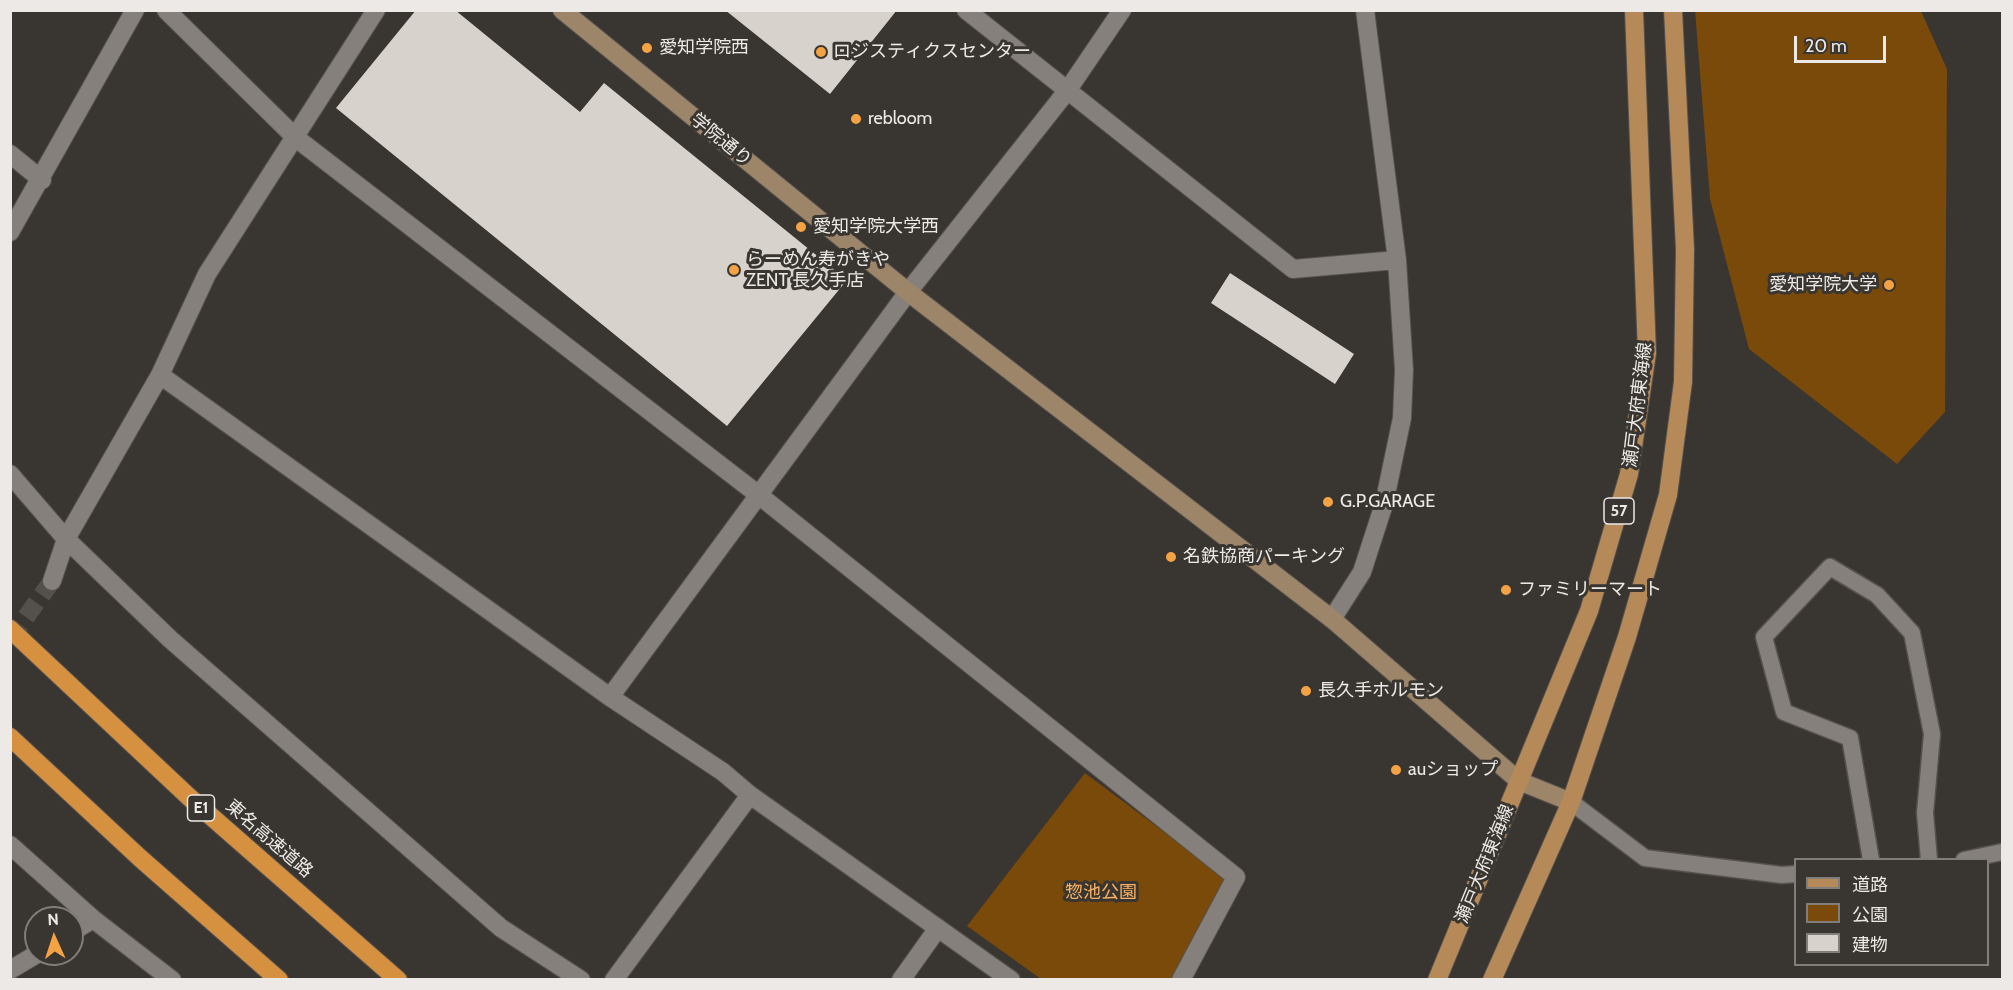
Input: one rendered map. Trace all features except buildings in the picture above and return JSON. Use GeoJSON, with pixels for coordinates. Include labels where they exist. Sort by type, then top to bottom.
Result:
{"type":"FeatureCollection","features":[{"type":"Feature","properties":{"kind":"highway","name":"東名高速道路"},"geometry":{"type":"LineString","coordinates":[[10,629],[189,797],[398,980]]}},
{"type":"Feature","properties":{"kind":"highway"},"geometry":{"type":"LineString","coordinates":[[10,737],[140,858],[279,980]]}},
{"type":"Feature","properties":{"kind":"main road","name":"瀬戸大府東海線"},"geometry":{"type":"LineString","coordinates":[[1437,980],[1589,611],[1629,474],[1647,353],[1634,10]]}},
{"type":"Feature","properties":{"kind":"main road","name":"57"},"geometry":{"type":"LineString","coordinates":[[1492,980],[1571,802],[1627,637],[1668,495],[1683,382],[1686,249],[1673,10]]}},
{"type":"Feature","properties":{"kind":"street"},"geometry":{"type":"LineString","coordinates":[[10,232],[42,180],[135,10]]}},
{"type":"Feature","properties":{"kind":"street"},"geometry":{"type":"LineString","coordinates":[[166,10],[296,138],[759,496],[1236,877],[1181,980]]}},
{"type":"Feature","properties":{"kind":"street"},"geometry":{"type":"LineString","coordinates":[[52,581],[66,539],[160,375],[207,273],[296,138],[376,10]]}},
{"type":"Feature","properties":{"kind":"street","name":"学院通り"},"geometry":{"type":"LineString","coordinates":[[562,10],[908,292],[1332,619],[1519,781],[1571,802]]}},
{"type":"Feature","properties":{"kind":"street"},"geometry":{"type":"LineString","coordinates":[[966,10],[1293,270],[1397,260]]}},
{"type":"Feature","properties":{"kind":"street"},"geometry":{"type":"LineString","coordinates":[[610,698],[908,292],[1067,91],[1122,10]]}},
{"type":"Feature","properties":{"kind":"street"},"geometry":{"type":"LineString","coordinates":[[1332,619],[1362,572],[1393,468],[1402,418],[1404,370],[1397,260],[1365,10]]}},
{"type":"Feature","properties":{"kind":"street"},"geometry":{"type":"LineString","coordinates":[[10,154],[42,180]]}},
{"type":"Feature","properties":{"kind":"street"},"geometry":{"type":"LineString","coordinates":[[160,375],[610,698],[723,772],[750,795],[1011,980]]}},
{"type":"Feature","properties":{"kind":"street"},"geometry":{"type":"LineString","coordinates":[[10,474],[66,539],[170,639],[501,928],[581,980]]}},
{"type":"Feature","properties":{"kind":"street"},"geometry":{"type":"LineString","coordinates":[[614,980],[750,795]]}},
{"type":"Feature","properties":{"kind":"street"},"geometry":{"type":"LineString","coordinates":[[10,845],[93,919],[172,980]]}},
{"type":"Feature","properties":{"kind":"street"},"geometry":{"type":"LineString","coordinates":[[84,925],[93,919]]}},
{"type":"Feature","properties":{"kind":"street"},"geometry":{"type":"LineString","coordinates":[[901,980],[938,928]]}},
{"type":"Feature","properties":{"kind":"street"},"geometry":{"type":"LineString","coordinates":[[10,970],[24,962]]}},
{"type":"Feature","properties":{"kind":"lane"},"geometry":{"type":"LineString","coordinates":[[1871,858],[1850,738],[1784,712],[1764,637],[1830,567],[1876,595],[1912,633],[1932,734],[1925,813],[1929,858]]}},
{"type":"Feature","properties":{"kind":"lane"},"geometry":{"type":"LineString","coordinates":[[1571,802],[1645,858],[1794,874]]}},
{"type":"Feature","properties":{"kind":"lane"},"geometry":{"type":"LineString","coordinates":[[1974,858],[2002,852]]}},
{"type":"Feature","properties":{"kind":"green space"},"geometry":{"type":"Polygon","coordinates":[[[1695,10],[1921,11],[1947,69],[1945,412],[1897,464],[1749,349],[1710,199],[1695,10]]]}},
{"type":"Feature","properties":{"kind":"green space","name":"惣池公園"},"geometry":{"type":"Polygon","coordinates":[[[1085,773],[1226,878],[1172,979],[1041,979],[967,926],[1085,773]]]}},
{"type":"Feature","properties":{"kind":"tunnel"},"geometry":{"type":"LineString","coordinates":[[10,639],[52,581]]}},
{"type":"Feature","properties":{"kind":"place","name":"愛知学院西"},"geometry":{"type":"Point","coordinates":[647,48]}},
{"type":"Feature","properties":{"kind":"place","name":"ロジスティクスセンター"},"geometry":{"type":"Point","coordinates":[821,52]}},
{"type":"Feature","properties":{"kind":"place","name":"rebloom"},"geometry":{"type":"Point","coordinates":[856,119]}},
{"type":"Feature","properties":{"kind":"place","name":"愛知学院大学西"},"geometry":{"type":"Point","coordinates":[801,227]}},
{"type":"Feature","properties":{"kind":"place","name":"らーめん寿がきや ZENT 長久手店"},"geometry":{"type":"Point","coordinates":[734,270]}},
{"type":"Feature","properties":{"kind":"place","name":"愛知学院大学"},"geometry":{"type":"Point","coordinates":[1889,285]}},
{"type":"Feature","properties":{"kind":"place","name":"G.P.GARAGE"},"geometry":{"type":"Point","coordinates":[1328,502]}},
{"type":"Feature","properties":{"kind":"place","name":"名鉄協商パーキング"},"geometry":{"type":"Point","coordinates":[1171,557]}},
{"type":"Feature","properties":{"kind":"place","name":"ファミリーマート"},"geometry":{"type":"Point","coordinates":[1506,590]}},
{"type":"Feature","properties":{"kind":"place","name":"長久手ホルモン"},"geometry":{"type":"Point","coordinates":[1306,691]}},
{"type":"Feature","properties":{"kind":"place","name":"auショップ"},"geometry":{"type":"Point","coordinates":[1396,770]}}]}
